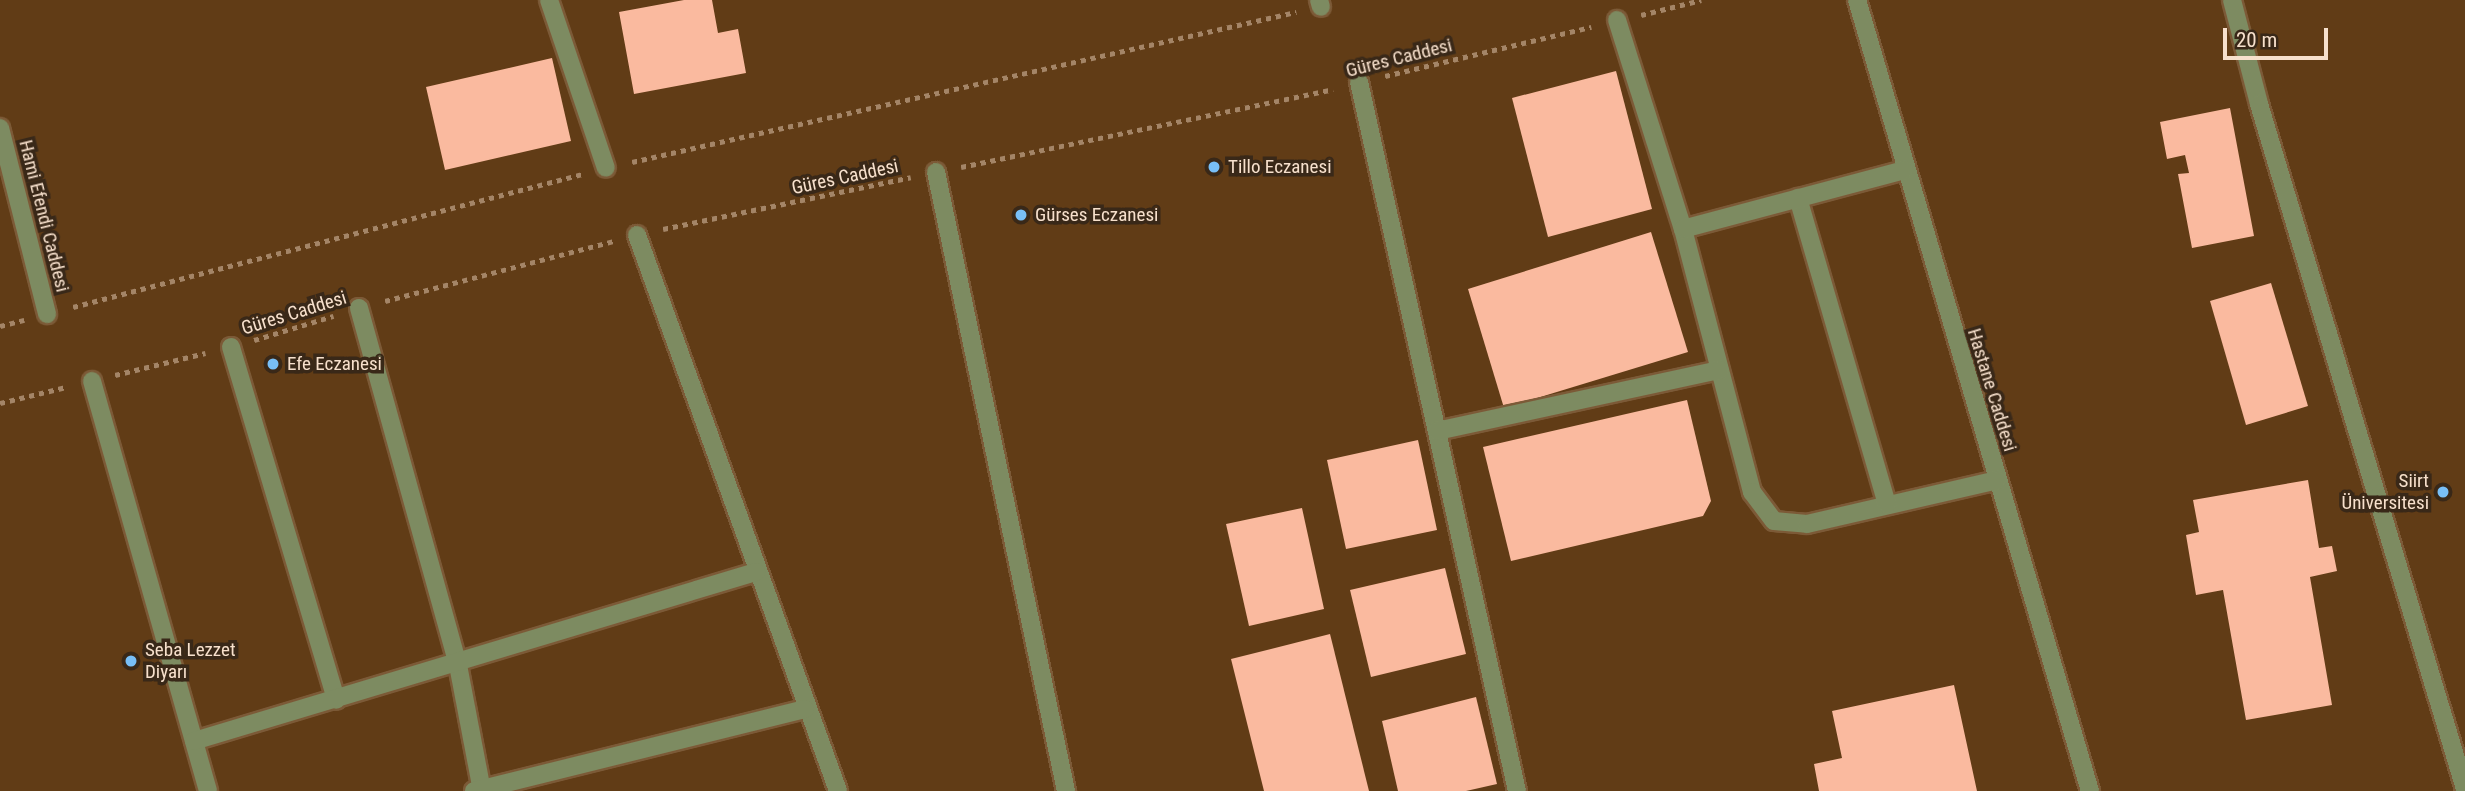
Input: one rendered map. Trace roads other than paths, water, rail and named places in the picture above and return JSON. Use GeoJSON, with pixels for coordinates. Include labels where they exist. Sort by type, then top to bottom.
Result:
{"type":"FeatureCollection","features":[{"type":"Feature","properties":{"kind":"street"},"geometry":{"type":"LineString","coordinates":[[549,0],[606,168]]}},
{"type":"Feature","properties":{"kind":"street","name":"Hastane Caddesi"},"geometry":{"type":"LineString","coordinates":[[1857,0],[1904,170],[2090,791]]}},
{"type":"Feature","properties":{"kind":"street"},"geometry":{"type":"LineString","coordinates":[[2232,0],[2259,104],[2465,789]]}},
{"type":"Feature","properties":{"kind":"street"},"geometry":{"type":"LineString","coordinates":[[1617,20],[1683,229],[1752,492],[1774,521],[1807,524],[1997,480]]}},
{"type":"Feature","properties":{"kind":"street"},"geometry":{"type":"LineString","coordinates":[[1359,82],[1517,791]]}},
{"type":"Feature","properties":{"kind":"street","name":"Hami Efendi Caddesi"},"geometry":{"type":"LineString","coordinates":[[0,128],[47,314]]}},
{"type":"Feature","properties":{"kind":"street"},"geometry":{"type":"LineString","coordinates":[[1683,229],[1904,170]]}},
{"type":"Feature","properties":{"kind":"street"},"geometry":{"type":"LineString","coordinates":[[936,172],[1066,791]]}},
{"type":"Feature","properties":{"kind":"street"},"geometry":{"type":"LineString","coordinates":[[1798,198],[1887,504]]}},
{"type":"Feature","properties":{"kind":"street"},"geometry":{"type":"LineString","coordinates":[[637,234],[805,709],[838,791]]}},
{"type":"Feature","properties":{"kind":"street"},"geometry":{"type":"LineString","coordinates":[[359,308],[458,665],[480,790],[805,709]]}},
{"type":"Feature","properties":{"kind":"street"},"geometry":{"type":"LineString","coordinates":[[231,347],[336,700]]}},
{"type":"Feature","properties":{"kind":"street"},"geometry":{"type":"LineString","coordinates":[[1437,431],[1720,370]]}},
{"type":"Feature","properties":{"kind":"street"},"geometry":{"type":"LineString","coordinates":[[92,381],[208,791]]}},
{"type":"Feature","properties":{"kind":"street"},"geometry":{"type":"LineString","coordinates":[[194,741],[458,665],[756,572]]}},
{"type":"Feature","properties":{"kind":"place","name":"Tillo Eczanesi"},"geometry":{"type":"Point","coordinates":[1214,167]}},
{"type":"Feature","properties":{"kind":"place","name":"Gürses Eczanesi"},"geometry":{"type":"Point","coordinates":[1021,215]}},
{"type":"Feature","properties":{"kind":"place","name":"Efe Eczanesi"},"geometry":{"type":"Point","coordinates":[273,364]}},
{"type":"Feature","properties":{"kind":"place","name":"Siirt Üniversitesi"},"geometry":{"type":"Point","coordinates":[2443,492]}},
{"type":"Feature","properties":{"kind":"place","name":"Seba Lezzet Diyarı"},"geometry":{"type":"Point","coordinates":[131,661]}}]}
